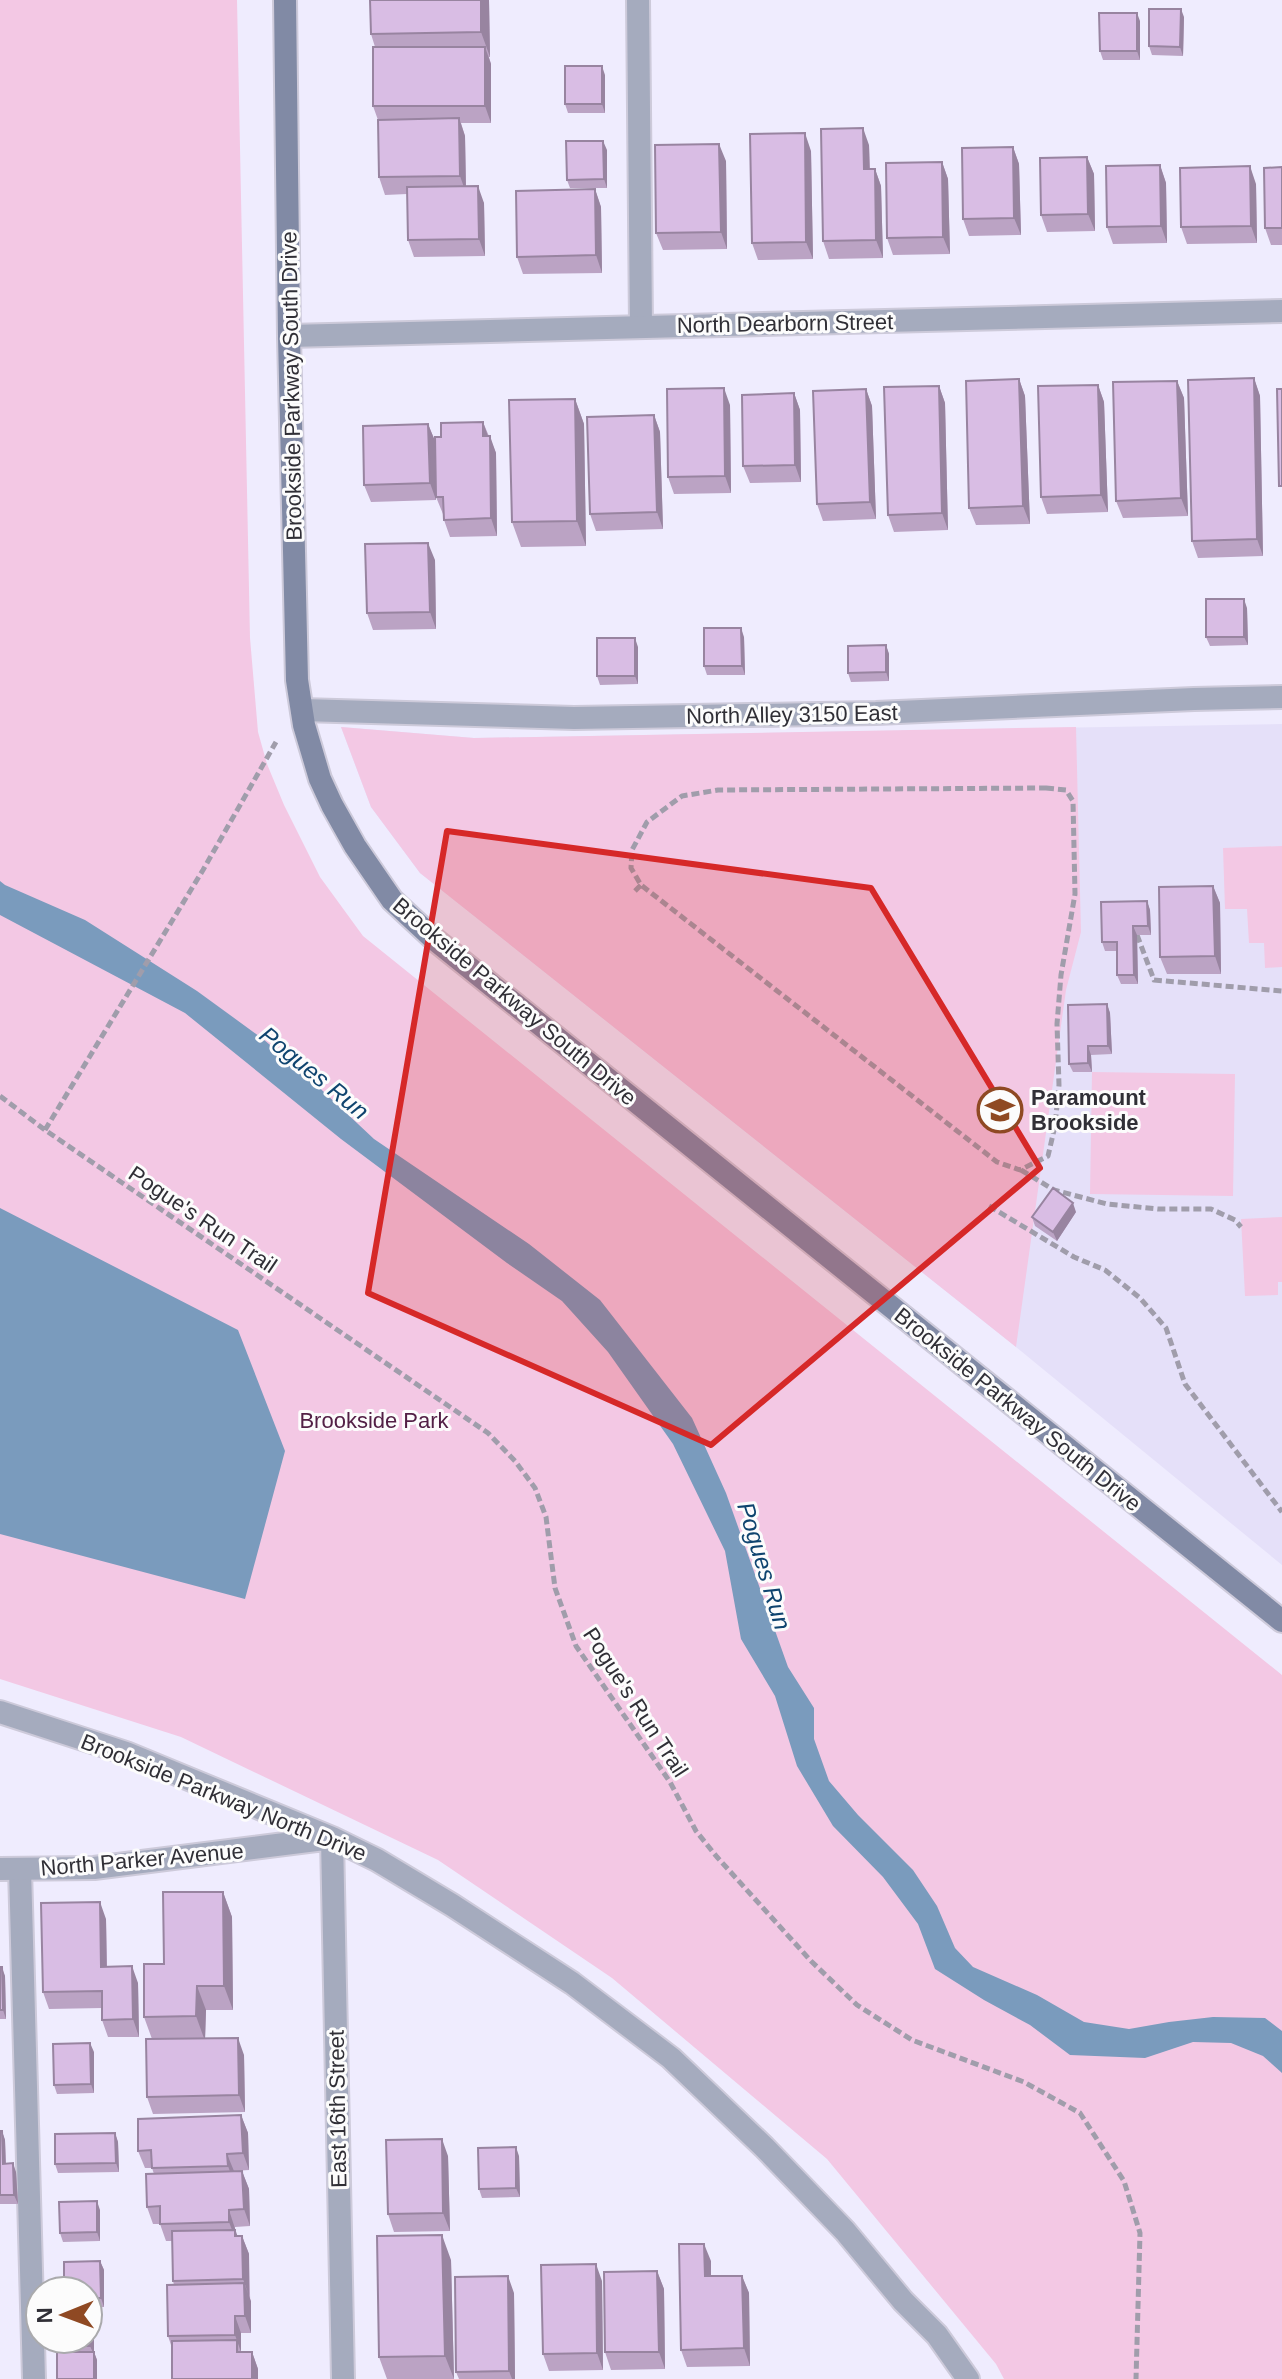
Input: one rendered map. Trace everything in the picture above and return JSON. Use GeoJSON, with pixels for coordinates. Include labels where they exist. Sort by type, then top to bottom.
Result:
{"type":"FeatureCollection","features":[{"type":"Feature","properties":{"kind":"main road","name":"Brookside Parkway South Drive"},"geometry":{"type":"LineString","coordinates":[[285,0],[297,680],[308,746],[332,805],[355,846],[392,900],[414,920],[1282,1621]]}},
{"type":"Feature","properties":{"kind":"street"},"geometry":{"type":"LineString","coordinates":[[638,0],[641,327]]}},
{"type":"Feature","properties":{"kind":"street","name":"North Dearborn Street"},"geometry":{"type":"LineString","coordinates":[[289,336],[1282,311]]}},
{"type":"Feature","properties":{"kind":"street","name":"North Alley 3150 East"},"geometry":{"type":"LineString","coordinates":[[301,705],[574,718],[876,713],[1282,697]]}},
{"type":"Feature","properties":{"kind":"street","name":"Brookside Parkway North Drive"},"geometry":{"type":"LineString","coordinates":[[0,1712],[126,1753],[332,1838],[377,1860],[490,1928],[572,1983],[671,2058],[764,2147],[845,2231],[903,2301],[937,2335],[968,2379]]}},
{"type":"Feature","properties":{"kind":"street","name":"North Parker Avenue"},"geometry":{"type":"LineString","coordinates":[[10,1869],[94,1868],[332,1838]]}},
{"type":"Feature","properties":{"kind":"street","name":"East 16th Street"},"geometry":{"type":"LineString","coordinates":[[332,1838],[343,2379]]}},
{"type":"Feature","properties":{"kind":"street"},"geometry":{"type":"LineString","coordinates":[[10,1869],[34,2379]]}},
{"type":"Feature","properties":{"kind":"path"},"geometry":{"type":"LineString","coordinates":[[45,1130],[301,705]]}},
{"type":"Feature","properties":{"kind":"path"},"geometry":{"type":"LineString","coordinates":[[1020,1170],[1048,1156],[1055,1126],[1061,975],[1075,894],[1073,801],[1066,790],[718,790],[682,796],[647,822],[632,850],[631,868],[641,885],[997,1162],[1020,1170],[1054,1190],[1107,1204],[1158,1209],[1211,1209],[1235,1220],[1241,1227]]}},
{"type":"Feature","properties":{"kind":"path"},"geometry":{"type":"LineString","coordinates":[[635,891],[641,885]]}},
{"type":"Feature","properties":{"kind":"path"},"geometry":{"type":"LineString","coordinates":[[1137,935],[1154,980],[1282,991]]}},
{"type":"Feature","properties":{"kind":"path","name":"Pogue's Run Trail"},"geometry":{"type":"LineString","coordinates":[[0,1096],[45,1130],[488,1433],[515,1461],[535,1488],[546,1517],[555,1588],[576,1646],[670,1782],[696,1831],[717,1857],[811,1961],[857,2005],[912,2040],[1024,2082],[1080,2113],[1124,2181],[1140,2233],[1136,2379]]}},
{"type":"Feature","properties":{"kind":"path"},"geometry":{"type":"LineString","coordinates":[[989,1206],[1074,1257],[1105,1270],[1140,1298],[1166,1328],[1185,1384],[1282,1512]]}},
{"type":"Feature","properties":{"kind":"highlighted area"},"geometry":{"type":"Polygon","coordinates":[[[447,831],[871,888],[1040,1168],[711,1445],[368,1293],[447,831]]]}},
{"type":"Feature","properties":{"kind":"shaded area","name":"Paramount Brookside"},"geometry":{"type":"Polygon","coordinates":[[[1282,724],[1282,1565],[1016,1347],[420,873],[371,807],[341,727],[474,738],[1282,724]]]}},
{"type":"Feature","properties":{"kind":"green space","name":"Brookside Park"},"geometry":{"type":"Polygon","coordinates":[[[0,0],[237,0],[250,638],[258,732],[284,805],[320,877],[363,936],[1282,1675],[1282,2379],[1004,2379],[996,2364],[827,2159],[612,1978],[438,1860],[181,1737],[0,1679],[0,0]]]}},
{"type":"Feature","properties":{"kind":"green space","name":"Paramount Brookside"},"geometry":{"type":"Polygon","coordinates":[[[341,727],[474,738],[1076,727],[1081,932],[1066,990],[1016,1347],[420,873],[371,807],[341,727]]]}},
{"type":"Feature","properties":{"kind":"green space"},"geometry":{"type":"Polygon","coordinates":[[[1282,846],[1282,967],[1265,968],[1264,943],[1249,943],[1247,909],[1225,909],[1223,848],[1282,846]]]}},
{"type":"Feature","properties":{"kind":"green space"},"geometry":{"type":"Polygon","coordinates":[[[1092,1072],[1235,1074],[1233,1196],[1090,1194],[1092,1072]]]}},
{"type":"Feature","properties":{"kind":"green space"},"geometry":{"type":"Polygon","coordinates":[[[1282,1217],[1282,1282],[1278,1282],[1278,1295],[1245,1296],[1241,1219],[1282,1217]]]}},
{"type":"Feature","properties":{"kind":"water"},"geometry":{"type":"Polygon","coordinates":[[[0,881],[85,920],[197,991],[263,1039],[374,1139],[529,1244],[600,1300],[692,1418],[726,1493],[788,1667],[814,1708],[814,1739],[829,1781],[913,1870],[937,1906],[955,1948],[973,1967],[1037,1995],[1084,2022],[1129,2029],[1213,2017],[1265,2018],[1282,2031],[1282,2073],[1263,2056],[1231,2043],[1193,2042],[1145,2058],[1070,2055],[1030,2025],[935,1969],[918,1924],[883,1877],[833,1826],[797,1766],[775,1696],[741,1639],[725,1551],[673,1444],[608,1352],[562,1301],[341,1139],[185,1013],[0,915],[0,881]]]}},
{"type":"Feature","properties":{"kind":"water"},"geometry":{"type":"Polygon","coordinates":[[[0,1208],[238,1330],[285,1451],[245,1599],[0,1534],[0,1208]]]}},
{"type":"Feature","properties":{"kind":"building"},"geometry":{"type":"Polygon","coordinates":[[[370,0],[481,0],[481,32],[371,34],[370,0]]]}},
{"type":"Feature","properties":{"kind":"building"},"geometry":{"type":"Polygon","coordinates":[[[1149,9],[1181,9],[1180,47],[1149,46],[1149,9]]]}},
{"type":"Feature","properties":{"kind":"building"},"geometry":{"type":"Polygon","coordinates":[[[1099,13],[1137,13],[1137,51],[1100,51],[1099,13]]]}},
{"type":"Feature","properties":{"kind":"building"},"geometry":{"type":"Polygon","coordinates":[[[373,47],[485,47],[485,106],[373,106],[373,47]]]}},
{"type":"Feature","properties":{"kind":"building"},"geometry":{"type":"Polygon","coordinates":[[[565,66],[602,66],[602,104],[565,104],[565,66]]]}},
{"type":"Feature","properties":{"kind":"building"},"geometry":{"type":"Polygon","coordinates":[[[459,118],[460,176],[379,177],[378,120],[459,118]]]}},
{"type":"Feature","properties":{"kind":"building"},"geometry":{"type":"Polygon","coordinates":[[[863,128],[864,169],[875,169],[876,240],[823,241],[821,129],[863,128]]]}},
{"type":"Feature","properties":{"kind":"building"},"geometry":{"type":"Polygon","coordinates":[[[805,133],[806,242],[752,243],[750,134],[805,133]]]}},
{"type":"Feature","properties":{"kind":"building"},"geometry":{"type":"Polygon","coordinates":[[[566,141],[603,141],[604,179],[567,180],[566,141]]]}},
{"type":"Feature","properties":{"kind":"building"},"geometry":{"type":"Polygon","coordinates":[[[719,144],[721,232],[656,233],[655,145],[719,144]]]}},
{"type":"Feature","properties":{"kind":"building"},"geometry":{"type":"Polygon","coordinates":[[[1013,147],[1014,218],[963,219],[962,148],[1013,147]]]}},
{"type":"Feature","properties":{"kind":"building"},"geometry":{"type":"Polygon","coordinates":[[[1087,157],[1088,214],[1041,215],[1040,158],[1087,157]]]}},
{"type":"Feature","properties":{"kind":"building"},"geometry":{"type":"Polygon","coordinates":[[[942,162],[943,237],[887,238],[886,163],[942,162]]]}},
{"type":"Feature","properties":{"kind":"building"},"geometry":{"type":"Polygon","coordinates":[[[1160,165],[1161,226],[1107,227],[1106,166],[1160,165]]]}},
{"type":"Feature","properties":{"kind":"building"},"geometry":{"type":"Polygon","coordinates":[[[1250,166],[1251,226],[1181,227],[1180,168],[1250,166]]]}},
{"type":"Feature","properties":{"kind":"building"},"geometry":{"type":"Polygon","coordinates":[[[1282,167],[1282,228],[1265,228],[1264,168],[1282,167]]]}},
{"type":"Feature","properties":{"kind":"building"},"geometry":{"type":"Polygon","coordinates":[[[478,186],[479,239],[408,240],[407,187],[478,186]]]}},
{"type":"Feature","properties":{"kind":"building"},"geometry":{"type":"Polygon","coordinates":[[[595,189],[596,255],[517,257],[516,191],[595,189]]]}},
{"type":"Feature","properties":{"kind":"building"},"geometry":{"type":"Polygon","coordinates":[[[1254,378],[1257,539],[1192,541],[1188,380],[1254,378]]]}},
{"type":"Feature","properties":{"kind":"building"},"geometry":{"type":"Polygon","coordinates":[[[1019,379],[1023,506],[969,508],[966,381],[1019,379]]]}},
{"type":"Feature","properties":{"kind":"building"},"geometry":{"type":"Polygon","coordinates":[[[1177,381],[1181,498],[1116,501],[1113,382],[1177,381]]]}},
{"type":"Feature","properties":{"kind":"building"},"geometry":{"type":"Polygon","coordinates":[[[1098,385],[1101,495],[1041,497],[1038,386],[1098,385]]]}},
{"type":"Feature","properties":{"kind":"building"},"geometry":{"type":"Polygon","coordinates":[[[939,386],[942,513],[888,515],[884,387],[939,386]]]}},
{"type":"Feature","properties":{"kind":"building"},"geometry":{"type":"Polygon","coordinates":[[[724,388],[725,476],[668,477],[667,389],[724,388]]]}},
{"type":"Feature","properties":{"kind":"building"},"geometry":{"type":"Polygon","coordinates":[[[866,389],[870,502],[817,504],[813,391],[866,389]]]}},
{"type":"Feature","properties":{"kind":"building"},"geometry":{"type":"Polygon","coordinates":[[[1277,389],[1282,389],[1282,486],[1279,486],[1277,389]]]}},
{"type":"Feature","properties":{"kind":"building"},"geometry":{"type":"Polygon","coordinates":[[[794,393],[795,465],[743,466],[742,395],[794,393]]]}},
{"type":"Feature","properties":{"kind":"building"},"geometry":{"type":"Polygon","coordinates":[[[575,399],[577,521],[512,522],[509,400],[575,399]]]}},
{"type":"Feature","properties":{"kind":"building"},"geometry":{"type":"Polygon","coordinates":[[[654,415],[657,512],[590,514],[587,417],[654,415]]]}},
{"type":"Feature","properties":{"kind":"building"},"geometry":{"type":"Polygon","coordinates":[[[483,422],[483,436],[490,436],[491,518],[444,520],[443,497],[436,497],[435,437],[441,437],[441,423],[483,422]]]}},
{"type":"Feature","properties":{"kind":"building"},"geometry":{"type":"Polygon","coordinates":[[[428,424],[430,483],[364,485],[363,426],[428,424]]]}},
{"type":"Feature","properties":{"kind":"building"},"geometry":{"type":"Polygon","coordinates":[[[428,543],[430,612],[367,613],[365,544],[428,543]]]}},
{"type":"Feature","properties":{"kind":"building"},"geometry":{"type":"Polygon","coordinates":[[[1206,599],[1244,599],[1244,637],[1206,637],[1206,599]]]}},
{"type":"Feature","properties":{"kind":"building"},"geometry":{"type":"Polygon","coordinates":[[[704,628],[741,628],[742,666],[704,666],[704,628]]]}},
{"type":"Feature","properties":{"kind":"building"},"geometry":{"type":"Polygon","coordinates":[[[597,638],[635,638],[635,676],[597,676],[597,638]]]}},
{"type":"Feature","properties":{"kind":"building"},"geometry":{"type":"Polygon","coordinates":[[[886,645],[886,672],[848,673],[848,646],[886,645]]]}},
{"type":"Feature","properties":{"kind":"building"},"geometry":{"type":"Polygon","coordinates":[[[1213,886],[1215,956],[1160,957],[1159,887],[1213,886]]]}},
{"type":"Feature","properties":{"kind":"building"},"geometry":{"type":"Polygon","coordinates":[[[1147,901],[1148,926],[1133,926],[1134,975],[1117,975],[1117,942],[1102,942],[1101,902],[1147,901]]]}},
{"type":"Feature","properties":{"kind":"building"},"geometry":{"type":"Polygon","coordinates":[[[1107,1004],[1108,1046],[1088,1046],[1088,1063],[1069,1064],[1068,1005],[1107,1004]]]}},
{"type":"Feature","properties":{"kind":"building"},"geometry":{"type":"Polygon","coordinates":[[[1053,1188],[1073,1203],[1053,1232],[1032,1217],[1053,1188]]]}},
{"type":"Feature","properties":{"kind":"building"},"geometry":{"type":"Polygon","coordinates":[[[163,1892],[223,1892],[224,1986],[197,1986],[196,2016],[144,2017],[144,1964],[164,1964],[163,1892]]]}},
{"type":"Feature","properties":{"kind":"building"},"geometry":{"type":"Polygon","coordinates":[[[100,1902],[101,1967],[132,1966],[133,2019],[102,2020],[102,1991],[43,1992],[41,1903],[100,1902]]]}},
{"type":"Feature","properties":{"kind":"building"},"geometry":{"type":"Polygon","coordinates":[[[2,1967],[3,2010],[0,2010],[2,1967]]]}},
{"type":"Feature","properties":{"kind":"building"},"geometry":{"type":"Polygon","coordinates":[[[238,2038],[239,2095],[147,2097],[146,2039],[238,2038]]]}},
{"type":"Feature","properties":{"kind":"building"},"geometry":{"type":"Polygon","coordinates":[[[90,2043],[91,2084],[54,2085],[53,2044],[90,2043]]]}},
{"type":"Feature","properties":{"kind":"building"},"geometry":{"type":"Polygon","coordinates":[[[241,2115],[243,2153],[227,2154],[228,2166],[152,2168],[151,2150],[138,2151],[138,2119],[241,2115]]]}},
{"type":"Feature","properties":{"kind":"building"},"geometry":{"type":"Polygon","coordinates":[[[0,2131],[3,2164],[13,2163],[14,2195],[0,2195],[0,2131]]]}},
{"type":"Feature","properties":{"kind":"building"},"geometry":{"type":"Polygon","coordinates":[[[115,2133],[116,2163],[55,2164],[55,2134],[115,2133]]]}},
{"type":"Feature","properties":{"kind":"building"},"geometry":{"type":"Polygon","coordinates":[[[442,2139],[443,2213],[388,2214],[386,2140],[442,2139]]]}},
{"type":"Feature","properties":{"kind":"building"},"geometry":{"type":"Polygon","coordinates":[[[516,2147],[516,2188],[479,2189],[478,2148],[516,2147]]]}},
{"type":"Feature","properties":{"kind":"building"},"geometry":{"type":"Polygon","coordinates":[[[242,2171],[244,2209],[229,2210],[229,2222],[160,2224],[160,2206],[147,2207],[146,2174],[242,2171]]]}},
{"type":"Feature","properties":{"kind":"building"},"geometry":{"type":"Polygon","coordinates":[[[97,2201],[97,2232],[60,2233],[59,2202],[97,2201]]]}},
{"type":"Feature","properties":{"kind":"building"},"geometry":{"type":"Polygon","coordinates":[[[235,2230],[235,2236],[242,2236],[243,2279],[173,2281],[172,2231],[235,2230]]]}},
{"type":"Feature","properties":{"kind":"building"},"geometry":{"type":"Polygon","coordinates":[[[442,2235],[445,2356],[379,2357],[377,2236],[442,2235]]]}},
{"type":"Feature","properties":{"kind":"building"},"geometry":{"type":"Polygon","coordinates":[[[679,2244],[704,2244],[705,2276],[742,2276],[744,2348],[681,2350],[679,2244]]]}},
{"type":"Feature","properties":{"kind":"building"},"geometry":{"type":"Polygon","coordinates":[[[100,2261],[100,2275],[64,2275],[64,2262],[100,2261]]]}},
{"type":"Feature","properties":{"kind":"building"},"geometry":{"type":"Polygon","coordinates":[[[596,2264],[597,2353],[543,2354],[541,2265],[596,2264]]]}},
{"type":"Feature","properties":{"kind":"building"},"geometry":{"type":"Polygon","coordinates":[[[657,2271],[659,2352],[605,2352],[604,2272],[657,2271]]]}},
{"type":"Feature","properties":{"kind":"building"},"geometry":{"type":"Polygon","coordinates":[[[508,2276],[509,2371],[456,2372],[455,2277],[508,2276]]]}},
{"type":"Feature","properties":{"kind":"building"},"geometry":{"type":"Polygon","coordinates":[[[244,2283],[245,2316],[235,2316],[235,2335],[168,2336],[167,2285],[244,2283]]]}},
{"type":"Feature","properties":{"kind":"building"},"geometry":{"type":"Polygon","coordinates":[[[237,2340],[237,2352],[252,2352],[252,2379],[172,2379],[172,2341],[237,2340]]]}},
{"type":"Feature","properties":{"kind":"building"},"geometry":{"type":"Polygon","coordinates":[[[57,2355],[94,2355],[94,2379],[57,2379],[57,2355]]]}},
{"type":"Feature","properties":{"kind":"place","name":"Paramount Brookside"},"geometry":{"type":"Point","coordinates":[1000,1110]}},
{"type":"Feature","properties":{"kind":"water label","name":"Pogues Run"},"geometry":{"type":"Point","coordinates":[314,1073]}},
{"type":"Feature","properties":{"kind":"water label","name":"Pogues Run"},"geometry":{"type":"Point","coordinates":[764,1566]}}]}
